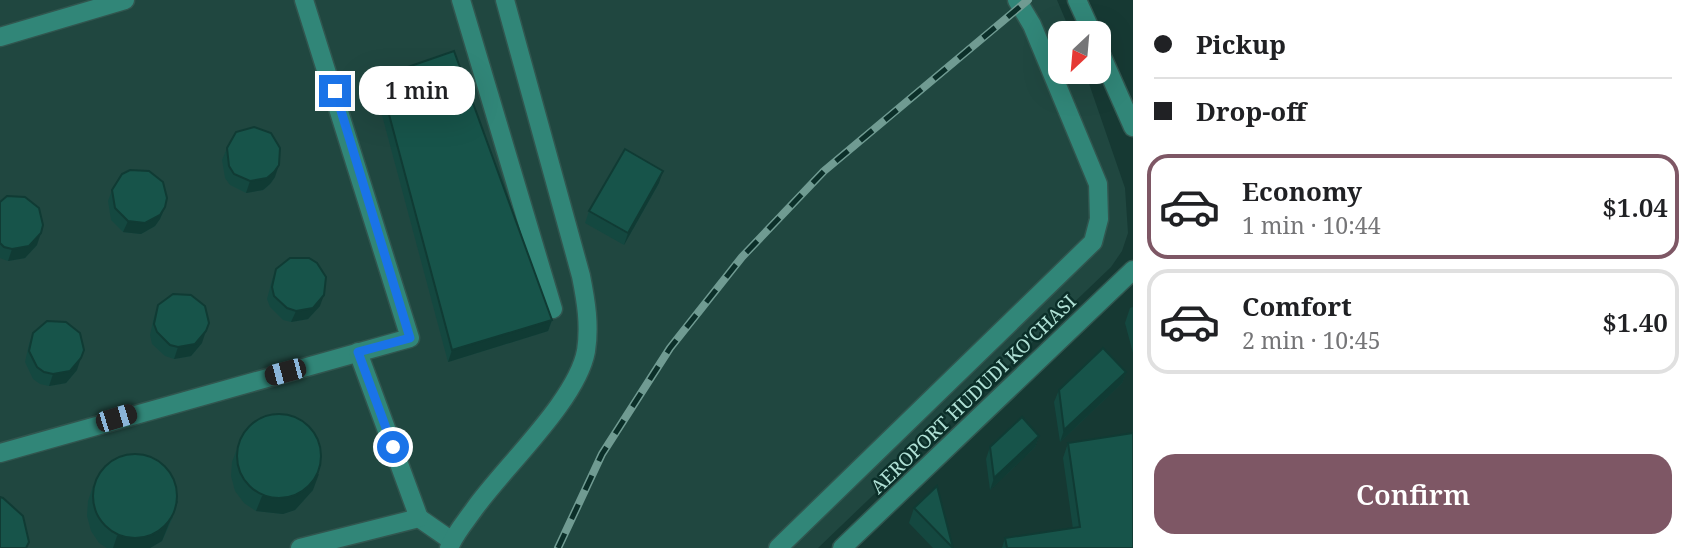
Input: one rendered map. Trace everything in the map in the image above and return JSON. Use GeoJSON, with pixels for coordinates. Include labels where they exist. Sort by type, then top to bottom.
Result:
{"type":"FeatureCollection","features":[{"type":"Feature","properties":{"kind":"street"},"geometry":{"type":"LineString","coordinates":[[0,37],[125,0]]}},
{"type":"Feature","properties":{"kind":"street"},"geometry":{"type":"LineString","coordinates":[[0,453],[410,338],[304,0]]}},
{"type":"Feature","properties":{"kind":"street"},"geometry":{"type":"LineString","coordinates":[[461,0],[553,309]]}},
{"type":"Feature","properties":{"kind":"street"},"geometry":{"type":"LineString","coordinates":[[358,352],[419,518],[450,545],[497,477],[554,412],[572,385],[586,353],[588,313],[581,276],[505,0]]}},
{"type":"Feature","properties":{"kind":"street"},"geometry":{"type":"LineString","coordinates":[[778,548],[1093,242],[1099,219],[1098,184],[1031,25],[1017,0]]}},
{"type":"Feature","properties":{"kind":"street"},"geometry":{"type":"LineString","coordinates":[[1077,0],[1087,21]]}},
{"type":"Feature","properties":{"kind":"street"},"geometry":{"type":"LineString","coordinates":[[1111,77],[1133,127]]}},
{"type":"Feature","properties":{"kind":"street","name":"AEROPORT HUDUDI KO'CHASI"},"geometry":{"type":"LineString","coordinates":[[842,548],[1133,270]]}},
{"type":"Feature","properties":{"kind":"street"},"geometry":{"type":"LineString","coordinates":[[300,548],[419,518]]}},
{"type":"Feature","properties":{"kind":"shaded area"},"geometry":{"type":"Polygon","coordinates":[[[0,0],[1057,0],[1066,21],[1048,21],[1048,84],[1089,84],[1125,188],[1128,233],[1122,251],[1111,267],[818,548],[0,548],[0,0]]]}},
{"type":"Feature","properties":{"kind":"building"},"geometry":{"type":"Polygon","coordinates":[[[454,51],[552,320],[452,350],[379,77],[454,51]]]}},
{"type":"Feature","properties":{"kind":"building"},"geometry":{"type":"Polygon","coordinates":[[[254,127],[271,133],[280,148],[279,165],[267,178],[250,181],[234,174],[229,166],[227,148],[236,132],[254,127]]]}},
{"type":"Feature","properties":{"kind":"building"},"geometry":{"type":"Polygon","coordinates":[[[625,149],[663,171],[628,233],[589,211],[625,149]]]}},
{"type":"Feature","properties":{"kind":"building"},"geometry":{"type":"Polygon","coordinates":[[[130,170],[149,171],[163,182],[167,198],[165,207],[160,215],[145,223],[128,221],[115,208],[112,190],[122,174],[130,170]]]}},
{"type":"Feature","properties":{"kind":"building"},"geometry":{"type":"Polygon","coordinates":[[[7,196],[25,197],[39,208],[43,225],[41,233],[29,246],[12,249],[0,243],[0,202],[7,196]]]}},
{"type":"Feature","properties":{"kind":"building"},"geometry":{"type":"Polygon","coordinates":[[[290,258],[309,258],[317,263],[326,277],[324,295],[313,308],[296,311],[287,308],[274,296],[272,287],[276,269],[290,258]]]}},
{"type":"Feature","properties":{"kind":"building"},"geometry":{"type":"Polygon","coordinates":[[[173,294],[191,295],[205,306],[209,323],[195,344],[178,347],[170,345],[157,332],[154,324],[158,305],[173,294]]]}},
{"type":"Feature","properties":{"kind":"building"},"geometry":{"type":"Polygon","coordinates":[[[47,321],[66,322],[80,333],[84,350],[70,371],[53,374],[44,372],[37,367],[29,351],[33,333],[47,321]]]}},
{"type":"Feature","properties":{"kind":"building"},"geometry":{"type":"Polygon","coordinates":[[[1103,348],[1126,372],[1064,430],[1059,390],[1103,348]]]}},
{"type":"Feature","properties":{"kind":"building"},"geometry":{"type":"Polygon","coordinates":[[[271,414],[287,414],[303,421],[314,432],[321,448],[318,472],[309,486],[287,498],[271,498],[255,491],[244,480],[237,464],[237,448],[244,432],[255,421],[271,414]]]}},
{"type":"Feature","properties":{"kind":"building"},"geometry":{"type":"Polygon","coordinates":[[[1022,417],[1039,436],[994,478],[990,447],[1022,417]]]}},
{"type":"Feature","properties":{"kind":"building"},"geometry":{"type":"Polygon","coordinates":[[[1133,433],[1133,548],[1007,548],[1005,538],[1080,527],[1068,443],[1133,433]]]}},
{"type":"Feature","properties":{"kind":"building"},"geometry":{"type":"Polygon","coordinates":[[[135,454],[151,457],[165,466],[174,480],[177,496],[174,512],[165,526],[151,535],[135,538],[119,535],[105,526],[96,512],[93,496],[96,480],[105,466],[119,457],[135,454]]]}},
{"type":"Feature","properties":{"kind":"building"},"geometry":{"type":"Polygon","coordinates":[[[937,486],[953,548],[914,508],[937,486]]]}},
{"type":"Feature","properties":{"kind":"building"},"geometry":{"type":"Polygon","coordinates":[[[0,497],[23,516],[29,542],[26,548],[0,548],[0,497]]]}},
{"type":"Feature","properties":{"kind":"railway"},"geometry":{"type":"LineString","coordinates":[[558,548],[602,454],[670,348],[742,257],[824,171],[1028,0]]}},
{"type":"Feature","properties":{"kind":"route"},"geometry":{"type":"LineString","coordinates":[[335,91],[410,338],[358,352],[393,447]]}}]}
